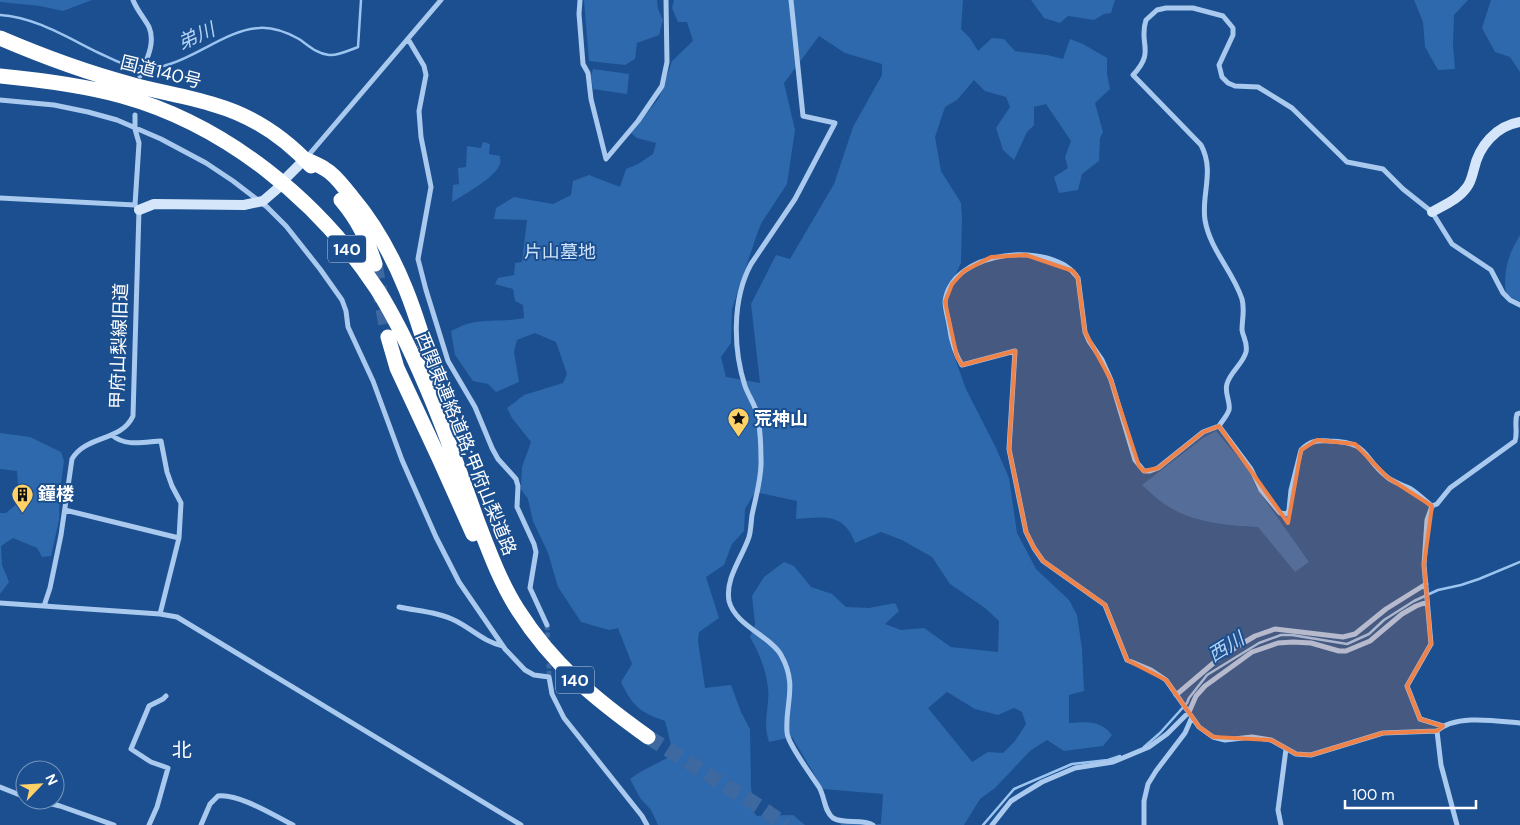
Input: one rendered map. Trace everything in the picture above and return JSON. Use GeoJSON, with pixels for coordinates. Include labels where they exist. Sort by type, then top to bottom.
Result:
{"type":"FeatureCollection","features":[{"type":"Feature","properties":{"kind":"highway","name":"国道140号"},"geometry":{"type":"LineString","coordinates":[[0,38],[51,59],[98,75],[154,91],[200,100],[235,112],[268,128],[305,159]]}},
{"type":"Feature","properties":{"kind":"highway","name":"西関東連絡道路;甲府山梨道路"},"geometry":{"type":"LineString","coordinates":[[0,76],[90,88],[146,104],[188,121],[256,162],[311,209],[336,235],[378,290],[411,352],[440,418],[498,574],[516,608],[544,647],[576,682],[610,710],[648,737]]}},
{"type":"Feature","properties":{"kind":"highway"},"geometry":{"type":"LineString","coordinates":[[305,159],[358,222],[365,234],[375,264]]}},
{"type":"Feature","properties":{"kind":"highway"},"geometry":{"type":"LineString","coordinates":[[305,159],[327,170],[357,203],[386,245],[402,278],[419,323],[462,467],[498,574]]}},
{"type":"Feature","properties":{"kind":"highway"},"geometry":{"type":"LineString","coordinates":[[388,337],[396,368],[440,458],[477,545],[516,608]]}},
{"type":"Feature","properties":{"kind":"street"},"geometry":{"type":"LineString","coordinates":[[133,0],[149,28],[152,42],[140,76]]}},
{"type":"Feature","properties":{"kind":"street"},"geometry":{"type":"LineString","coordinates":[[286,178],[305,159],[441,0]]}},
{"type":"Feature","properties":{"kind":"street"},"geometry":{"type":"LineString","coordinates":[[580,0],[579,14],[583,64],[588,73],[591,99],[606,160],[638,121],[662,86],[667,62],[666,0]]}},
{"type":"Feature","properties":{"kind":"street"},"geometry":{"type":"LineString","coordinates":[[791,0],[803,116],[835,122],[795,199],[751,264],[738,309],[737,345],[746,387],[758,417],[761,461],[749,536],[730,583],[729,600],[732,608],[750,629],[778,651],[782,657],[791,691],[786,734],[821,790],[830,814],[834,818],[845,822],[869,823],[873,825]]}},
{"type":"Feature","properties":{"kind":"street"},"geometry":{"type":"LineString","coordinates":[[1520,305],[1510,300],[1503,293],[1491,270],[1486,265],[1452,244],[1432,212],[1403,189],[1383,169],[1347,162],[1292,108],[1258,86],[1235,86],[1228,83],[1222,77],[1219,65],[1233,35],[1229,22],[1223,16],[1194,8],[1166,8],[1157,10],[1146,20],[1145,59],[1141,67],[1132,75],[1204,150],[1208,180],[1205,208],[1207,227],[1217,252],[1232,278],[1242,301],[1242,332],[1246,344],[1246,352],[1226,385],[1230,407],[1219,426],[1203,432],[1158,468],[1144,471],[1135,460],[1111,380],[1102,360],[1089,341],[1078,278],[1073,271],[1063,265],[1026,254],[991,257],[964,270],[952,284],[945,302],[950,332],[957,357],[962,365],[1015,351],[1009,449],[1026,532],[1034,548],[1044,561],[1105,605],[1127,660],[1151,670],[1166,680],[1199,728],[1213,737],[1225,740],[1252,737],[1271,740],[1296,754],[1311,756],[1384,733],[1437,731],[1452,722],[1494,721],[1520,723]]}},
{"type":"Feature","properties":{"kind":"street"},"geometry":{"type":"LineString","coordinates":[[408,39],[424,66],[426,75],[420,112],[421,138],[431,187],[418,259],[448,361],[474,407],[498,459],[516,479],[518,486],[517,507],[536,552],[530,588],[547,625]]}},
{"type":"Feature","properties":{"kind":"street"},"geometry":{"type":"LineString","coordinates":[[0,100],[54,105],[117,120],[162,140],[206,163],[260,202],[286,226],[342,300],[348,327],[374,381],[402,460],[436,537],[459,582],[503,647],[525,670],[534,675],[549,677],[552,694],[564,718],[642,816],[647,825]]}},
{"type":"Feature","properties":{"kind":"street","name":"甲府山梨線旧道"},"geometry":{"type":"LineString","coordinates":[[44,606],[50,588],[65,510],[72,458],[83,446],[123,430],[130,423],[134,406],[139,144],[135,128],[135,114]]}},
{"type":"Feature","properties":{"kind":"street"},"geometry":{"type":"LineString","coordinates":[[1432,212],[1456,199],[1464,192],[1472,177],[1480,152],[1490,138],[1504,128],[1520,122]]}},
{"type":"Feature","properties":{"kind":"street"},"geometry":{"type":"LineString","coordinates":[[0,198],[137,208],[154,204],[244,204],[260,202],[270,196],[277,188]]}},
{"type":"Feature","properties":{"kind":"street"},"geometry":{"type":"LineString","coordinates":[[1443,726],[1420,720],[1407,686],[1431,644],[1424,565],[1427,520],[1432,506],[1437,504],[1450,488],[1515,441],[1517,434],[1516,418],[1517,414],[1520,413]]}},
{"type":"Feature","properties":{"kind":"street"},"geometry":{"type":"LineString","coordinates":[[1219,426],[1251,469],[1261,490],[1283,515],[1289,510],[1291,490],[1301,450],[1306,445],[1317,440],[1341,441],[1355,444],[1362,449],[1387,477],[1412,490],[1432,506]]}},
{"type":"Feature","properties":{"kind":"street"},"geometry":{"type":"LineString","coordinates":[[112,435],[118,440],[130,443],[161,441],[167,472],[181,503],[179,538],[160,614]]}},
{"type":"Feature","properties":{"kind":"street"},"geometry":{"type":"LineString","coordinates":[[65,510],[179,538]]}},
{"type":"Feature","properties":{"kind":"street"},"geometry":{"type":"LineString","coordinates":[[1176,695],[1223,655],[1255,636],[1275,629],[1343,637],[1355,634],[1386,609],[1426,584]]}},
{"type":"Feature","properties":{"kind":"street"},"geometry":{"type":"LineString","coordinates":[[0,602],[160,614],[177,617],[521,825]]}},
{"type":"Feature","properties":{"kind":"street"},"geometry":{"type":"LineString","coordinates":[[992,825],[1011,801],[1053,776],[1076,768],[1113,762],[1140,751],[1167,734],[1189,712],[1196,696],[1204,686],[1221,672],[1261,648],[1278,643],[1293,642],[1311,643],[1339,651],[1346,651],[1370,640],[1402,614],[1427,602]]}},
{"type":"Feature","properties":{"kind":"street"},"geometry":{"type":"LineString","coordinates":[[399,607],[447,617],[457,621],[490,643],[503,647]]}},
{"type":"Feature","properties":{"kind":"street"},"geometry":{"type":"LineString","coordinates":[[149,825],[157,807],[168,768],[151,762],[131,750],[149,706],[166,696]]}},
{"type":"Feature","properties":{"kind":"street"},"geometry":{"type":"LineString","coordinates":[[1144,825],[1144,801],[1148,784],[1185,733],[1192,717]]}},
{"type":"Feature","properties":{"kind":"street"},"geometry":{"type":"LineString","coordinates":[[1437,731],[1441,765],[1458,825]]}},
{"type":"Feature","properties":{"kind":"street"},"geometry":{"type":"LineString","coordinates":[[1281,825],[1278,810],[1286,749]]}},
{"type":"Feature","properties":{"kind":"street"},"geometry":{"type":"LineString","coordinates":[[0,787],[15,793]]}},
{"type":"Feature","properties":{"kind":"street"},"geometry":{"type":"LineString","coordinates":[[201,825],[210,804],[218,796],[224,795],[254,805],[293,825]]}},
{"type":"Feature","properties":{"kind":"street"},"geometry":{"type":"LineString","coordinates":[[65,808],[114,825]]}},
{"type":"Feature","properties":{"kind":"highlighted area"},"geometry":{"type":"Polygon","coordinates":[[[1026,255],[1073,271],[1078,278],[1085,332],[1111,380],[1139,466],[1144,471],[1158,468],[1203,432],[1219,426],[1288,523],[1301,450],[1317,440],[1355,444],[1387,477],[1432,506],[1424,565],[1431,644],[1407,686],[1420,719],[1443,726],[1437,731],[1383,733],[1311,755],[1296,754],[1271,740],[1213,737],[1199,727],[1166,680],[1127,660],[1105,605],[1043,561],[1034,548],[1026,532],[1009,449],[1015,351],[962,365],[957,357],[945,302],[952,284],[964,271],[991,257],[1026,255]]]}},
{"type":"Feature","properties":{"kind":"green space"},"geometry":{"type":"Polygon","coordinates":[[[0,0],[92,0],[63,11],[40,6],[0,2],[0,0]]]}},
{"type":"Feature","properties":{"kind":"green space"},"geometry":{"type":"Polygon","coordinates":[[[584,0],[657,0],[658,9],[663,20],[659,35],[637,43],[635,59],[625,65],[589,61],[584,0]]]}},
{"type":"Feature","properties":{"kind":"green space","name":"片山墓地"},"geometry":{"type":"Polygon","coordinates":[[[674,0],[963,0],[961,29],[970,38],[978,51],[992,38],[1004,39],[1015,51],[1063,59],[1070,39],[1107,58],[1107,74],[1110,89],[1095,103],[1103,132],[1100,138],[1099,161],[1082,174],[1078,190],[1059,193],[1054,177],[1068,168],[1065,157],[1071,141],[1046,104],[1034,107],[1034,125],[1027,132],[1014,160],[1003,150],[996,128],[1010,107],[1006,97],[985,91],[974,80],[957,100],[945,107],[935,137],[941,171],[961,203],[961,263],[942,305],[951,348],[966,389],[1009,478],[1017,533],[1036,569],[1069,600],[1077,615],[1082,649],[1084,691],[1069,695],[1069,723],[1087,722],[1098,724],[1112,735],[1103,746],[1064,751],[1047,740],[1030,751],[995,788],[980,799],[964,825],[841,825],[881,824],[883,794],[823,789],[792,737],[769,742],[766,727],[768,695],[766,675],[762,661],[750,637],[755,624],[752,596],[764,577],[784,562],[794,566],[811,587],[832,594],[846,607],[869,608],[895,603],[899,611],[885,624],[901,630],[924,628],[951,647],[998,652],[999,621],[985,608],[950,584],[932,557],[902,540],[881,532],[855,543],[845,526],[839,521],[824,518],[796,519],[797,501],[755,492],[745,509],[744,531],[732,544],[724,565],[706,577],[719,618],[699,632],[698,641],[705,688],[731,685],[741,712],[750,729],[752,795],[746,803],[757,816],[793,815],[805,825],[658,825],[651,810],[640,798],[630,779],[669,757],[672,749],[665,721],[649,715],[638,708],[629,697],[621,682],[632,664],[618,628],[609,630],[581,622],[558,587],[548,553],[533,521],[528,499],[521,489],[522,467],[531,442],[512,418],[507,408],[524,395],[563,383],[567,374],[556,342],[535,333],[517,340],[514,352],[519,382],[496,392],[488,384],[473,381],[455,355],[451,331],[466,324],[477,322],[524,318],[523,305],[515,301],[513,289],[495,284],[498,278],[514,275],[515,263],[522,262],[527,220],[494,219],[496,208],[514,197],[553,204],[571,195],[573,181],[589,175],[620,187],[626,169],[653,154],[656,143],[637,138],[631,133],[659,98],[672,61],[693,41],[687,22],[678,22],[672,8],[674,0]],[[819,36],[784,83],[795,130],[787,184],[758,231],[732,309],[731,343],[721,357],[726,377],[760,383],[751,304],[776,255],[790,259],[834,184],[853,127],[882,75],[882,64],[845,53],[819,36]],[[947,692],[928,708],[972,762],[988,752],[1003,753],[1015,741],[1026,724],[1022,712],[1014,708],[998,715],[975,709],[947,692]]]}},
{"type":"Feature","properties":{"kind":"green space"},"geometry":{"type":"Polygon","coordinates":[[[1031,0],[1115,0],[1111,13],[1104,14],[1094,20],[1068,16],[1060,23],[1044,18],[1031,0]]]}},
{"type":"Feature","properties":{"kind":"green space"},"geometry":{"type":"Polygon","coordinates":[[[1414,0],[1468,0],[1454,15],[1453,44],[1455,69],[1438,70],[1425,47],[1423,22],[1414,0]]]}},
{"type":"Feature","properties":{"kind":"green space"},"geometry":{"type":"Polygon","coordinates":[[[1491,0],[1520,0],[1520,72],[1510,57],[1495,52],[1482,28],[1491,0]]]}},
{"type":"Feature","properties":{"kind":"green space"},"geometry":{"type":"Polygon","coordinates":[[[593,69],[629,74],[627,94],[593,89],[591,76],[593,69]]]}},
{"type":"Feature","properties":{"kind":"green space"},"geometry":{"type":"Polygon","coordinates":[[[483,142],[490,144],[489,154],[500,156],[500,164],[486,180],[452,202],[453,185],[459,184],[458,168],[466,167],[467,146],[481,148],[483,142]]]}},
{"type":"Feature","properties":{"kind":"green space"},"geometry":{"type":"Polygon","coordinates":[[[1520,235],[1520,302],[1506,294],[1505,278],[1512,249],[1520,235]]]}},
{"type":"Feature","properties":{"kind":"green space"},"geometry":{"type":"Polygon","coordinates":[[[1216,431],[1248,469],[1256,487],[1309,562],[1295,572],[1258,527],[1221,524],[1185,515],[1163,503],[1142,485],[1203,438],[1216,431]]]}},
{"type":"Feature","properties":{"kind":"green space"},"geometry":{"type":"Polygon","coordinates":[[[0,433],[30,437],[61,452],[64,461],[59,520],[51,556],[42,557],[37,548],[13,538],[1,546],[2,565],[9,582],[0,594],[0,513],[6,513],[19,502],[17,471],[0,469],[0,433]]]}},
{"type":"Feature","properties":{"kind":"waterway","name":"弟川"},"geometry":{"type":"LineString","coordinates":[[0,15],[39,24],[125,65],[151,68],[183,59],[228,36],[259,28],[274,29],[290,35],[325,54],[332,55],[344,52],[358,47],[361,0]]}},
{"type":"Feature","properties":{"kind":"waterway","name":"西川"},"geometry":{"type":"LineString","coordinates":[[1144,747],[1160,733],[1187,703],[1207,675],[1259,643],[1281,635],[1292,635],[1347,644],[1369,634],[1384,620],[1414,601],[1438,590],[1479,579],[1520,562]]}},
{"type":"Feature","properties":{"kind":"waterway","name":"西川"},"geometry":{"type":"LineString","coordinates":[[983,825],[1014,789],[1072,764],[1108,760],[1120,756]]}},
{"type":"Feature","properties":{"kind":"tunnel"},"geometry":{"type":"LineString","coordinates":[[375,264],[388,337]]}},
{"type":"Feature","properties":{"kind":"tunnel"},"geometry":{"type":"LineString","coordinates":[[547,625],[548,645]]}},
{"type":"Feature","properties":{"kind":"tunnel"},"geometry":{"type":"LineString","coordinates":[[549,656],[549,677]]}},
{"type":"Feature","properties":{"kind":"tunnel"},"geometry":{"type":"LineString","coordinates":[[648,737],[786,825]]}},
{"type":"Feature","properties":{"kind":"place","name":"荒神山"},"geometry":{"type":"Point","coordinates":[738,438]}},
{"type":"Feature","properties":{"kind":"place","name":"鐘楼"},"geometry":{"type":"Point","coordinates":[22,513]}},
{"type":"Feature","properties":{"kind":"district","name":"北"},"geometry":{"type":"Point","coordinates":[182,750]}}]}
